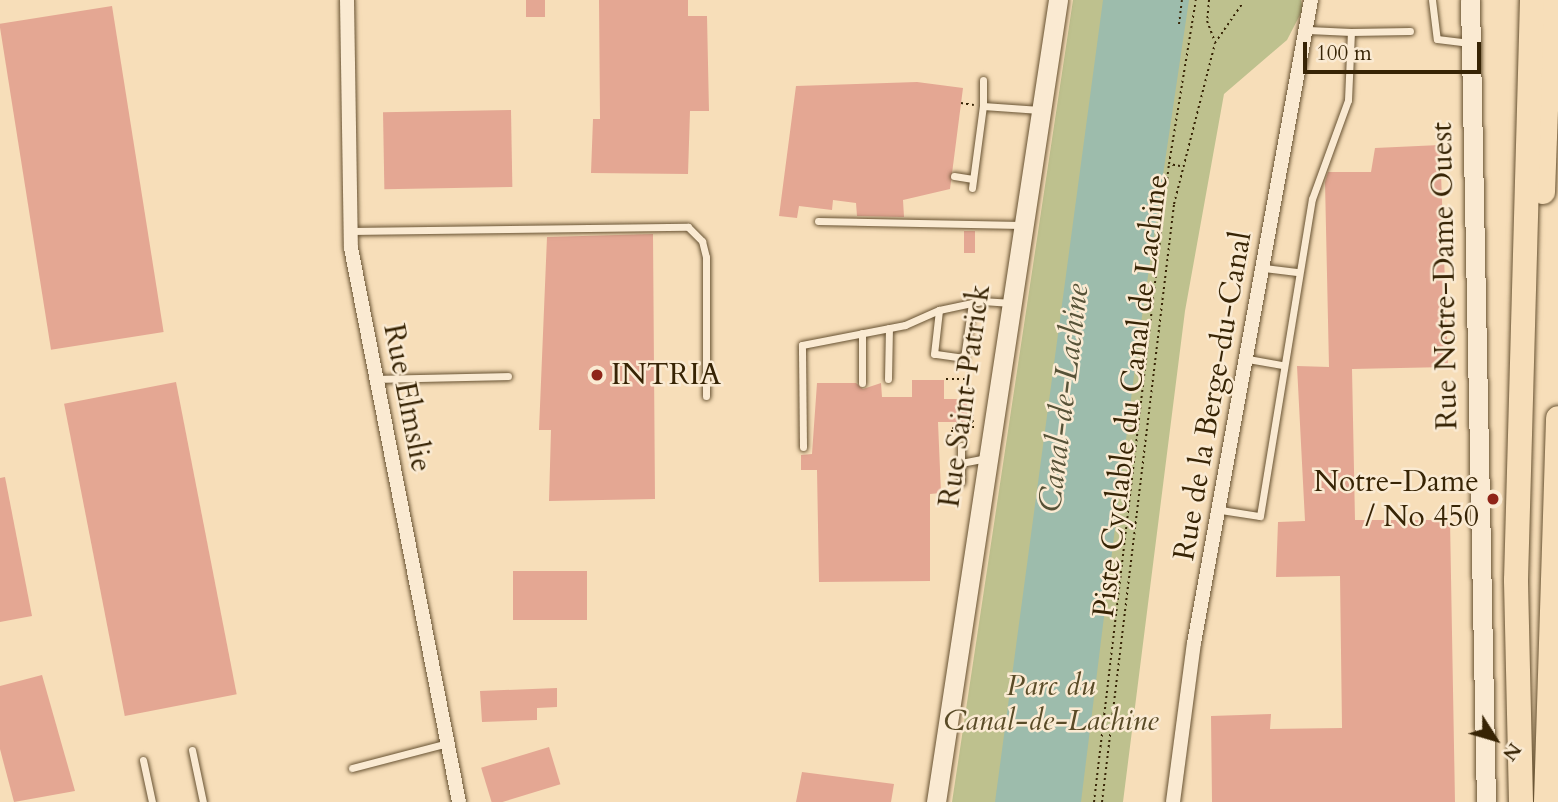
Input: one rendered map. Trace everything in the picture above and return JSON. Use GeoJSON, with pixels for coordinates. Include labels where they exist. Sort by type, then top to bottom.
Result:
{"type":"FeatureCollection","features":[{"type":"Feature","properties":{"kind":"highway"},"geometry":{"type":"LineString","coordinates":[[1521,802],[1516,566],[1532,0]]}},
{"type":"Feature","properties":{"kind":"highway"},"geometry":{"type":"LineString","coordinates":[[1521,758],[1550,0]]}},
{"type":"Feature","properties":{"kind":"highway"},"geometry":{"type":"LineString","coordinates":[[1546,802],[1548,603],[1558,418]]}},
{"type":"Feature","properties":{"kind":"main road","name":"Rue Saint-Patrick"},"geometry":{"type":"LineString","coordinates":[[936,802],[1009,303],[1058,0]]}},
{"type":"Feature","properties":{"kind":"main road","name":"Rue Notre-Dame Ouest"},"geometry":{"type":"LineString","coordinates":[[1470,0],[1486,802]]}},
{"type":"Feature","properties":{"kind":"street","name":"Rue Elmslie"},"geometry":{"type":"LineString","coordinates":[[347,0],[349,231],[459,802]]}},
{"type":"Feature","properties":{"kind":"street","name":"Rue de la Berge-du-Canal"},"geometry":{"type":"LineString","coordinates":[[1173,802],[1188,676],[1221,510],[1308,30],[1311,0]]}},
{"type":"Feature","properties":{"kind":"lane"},"geometry":{"type":"LineString","coordinates":[[1432,0],[1437,39],[1471,43]]}},
{"type":"Feature","properties":{"kind":"lane"},"geometry":{"type":"LineString","coordinates":[[1308,30],[1410,31]]}},
{"type":"Feature","properties":{"kind":"lane"},"geometry":{"type":"LineString","coordinates":[[1221,510],[1260,516],[1282,365],[1315,186],[1348,100],[1351,32]]}},
{"type":"Feature","properties":{"kind":"lane"},"geometry":{"type":"LineString","coordinates":[[954,176],[972,184],[984,80]]}},
{"type":"Feature","properties":{"kind":"lane"},"geometry":{"type":"LineString","coordinates":[[983,106],[1041,110]]}},
{"type":"Feature","properties":{"kind":"lane"},"geometry":{"type":"LineString","coordinates":[[818,221],[1021,225]]}},
{"type":"Feature","properties":{"kind":"lane"},"geometry":{"type":"LineString","coordinates":[[349,231],[688,227],[705,248],[706,396]]}},
{"type":"Feature","properties":{"kind":"lane"},"geometry":{"type":"LineString","coordinates":[[1264,268],[1298,272]]}},
{"type":"Feature","properties":{"kind":"lane"},"geometry":{"type":"LineString","coordinates":[[803,447],[802,345],[889,328],[939,310],[972,303],[1009,303]]}},
{"type":"Feature","properties":{"kind":"lane"},"geometry":{"type":"LineString","coordinates":[[939,310],[934,354],[964,358],[972,303]]}},
{"type":"Feature","properties":{"kind":"lane"},"geometry":{"type":"LineString","coordinates":[[888,379],[889,328]]}},
{"type":"Feature","properties":{"kind":"lane"},"geometry":{"type":"LineString","coordinates":[[862,334],[862,383]]}},
{"type":"Feature","properties":{"kind":"lane"},"geometry":{"type":"LineString","coordinates":[[1248,359],[1282,365]]}},
{"type":"Feature","properties":{"kind":"lane"},"geometry":{"type":"LineString","coordinates":[[376,379],[508,376]]}},
{"type":"Feature","properties":{"kind":"lane"},"geometry":{"type":"LineString","coordinates":[[961,446],[961,482]]}},
{"type":"Feature","properties":{"kind":"lane"},"geometry":{"type":"LineString","coordinates":[[961,463],[986,458]]}},
{"type":"Feature","properties":{"kind":"lane"},"geometry":{"type":"LineString","coordinates":[[1548,603],[1556,802]]}},
{"type":"Feature","properties":{"kind":"lane"},"geometry":{"type":"LineString","coordinates":[[352,768],[448,743]]}},
{"type":"Feature","properties":{"kind":"lane"},"geometry":{"type":"LineString","coordinates":[[192,750],[203,802]]}},
{"type":"Feature","properties":{"kind":"lane"},"geometry":{"type":"LineString","coordinates":[[143,760],[152,802]]}},
{"type":"Feature","properties":{"kind":"path"},"geometry":{"type":"LineString","coordinates":[[1179,24],[1182,0]]}},
{"type":"Feature","properties":{"kind":"path"},"geometry":{"type":"LineString","coordinates":[[1094,802],[1169,164],[1196,0]]}},
{"type":"Feature","properties":{"kind":"path","name":"Piste Cyclable du Canal de Lachine"},"geometry":{"type":"LineString","coordinates":[[1102,802],[1182,166],[1215,43],[1206,18],[1209,0]]}},
{"type":"Feature","properties":{"kind":"path"},"geometry":{"type":"LineString","coordinates":[[1215,43],[1242,4]]}},
{"type":"Feature","properties":{"kind":"path"},"geometry":{"type":"LineString","coordinates":[[961,103],[983,106]]}},
{"type":"Feature","properties":{"kind":"path"},"geometry":{"type":"LineString","coordinates":[[1169,164],[1182,166]]}},
{"type":"Feature","properties":{"kind":"path"},"geometry":{"type":"LineString","coordinates":[[952,448],[952,428],[973,428],[968,369]]}},
{"type":"Feature","properties":{"kind":"path"},"geometry":{"type":"LineString","coordinates":[[946,379],[968,379]]}},
{"type":"Feature","properties":{"kind":"path"},"geometry":{"type":"LineString","coordinates":[[956,423],[973,422]]}},
{"type":"Feature","properties":{"kind":"green space","name":"Parc du Canal-de-Lachine"},"geometry":{"type":"Polygon","coordinates":[[[1073,0],[1301,0],[1303,9],[1287,40],[1224,94],[1185,311],[1123,802],[952,802],[1073,0]]]}},
{"type":"Feature","properties":{"kind":"water","name":"Canal-de-Lachine"},"geometry":{"type":"Polygon","coordinates":[[[1103,0],[1189,0],[1138,343],[1081,802],[995,802],[1103,0]]]}},
{"type":"Feature","properties":{"kind":"building"},"geometry":{"type":"Polygon","coordinates":[[[526,0],[545,0],[545,17],[526,17],[526,0]]]}},
{"type":"Feature","properties":{"kind":"building"},"geometry":{"type":"Polygon","coordinates":[[[599,0],[688,0],[688,16],[707,16],[709,111],[690,111],[688,174],[591,173],[593,119],[600,119],[599,0]]]}},
{"type":"Feature","properties":{"kind":"building"},"geometry":{"type":"Polygon","coordinates":[[[112,6],[164,332],[51,350],[0,24],[112,6]]]}},
{"type":"Feature","properties":{"kind":"building"},"geometry":{"type":"Polygon","coordinates":[[[917,82],[963,88],[950,189],[903,200],[904,217],[857,216],[856,203],[833,200],[832,210],[799,206],[797,218],[779,216],[796,86],[917,82]]]}},
{"type":"Feature","properties":{"kind":"building"},"geometry":{"type":"Polygon","coordinates":[[[511,110],[512,187],[384,189],[383,112],[511,110]]]}},
{"type":"Feature","properties":{"kind":"building"},"geometry":{"type":"Polygon","coordinates":[[[1440,145],[1448,367],[1352,369],[1355,520],[1450,520],[1455,802],[1212,802],[1211,716],[1271,714],[1270,729],[1342,728],[1340,576],[1276,577],[1278,522],[1305,521],[1297,366],[1329,367],[1325,182],[1328,172],[1371,172],[1375,148],[1440,145]]]}},
{"type":"Feature","properties":{"kind":"building"},"geometry":{"type":"Polygon","coordinates":[[[964,231],[975,231],[975,253],[964,253],[964,231]]]}},
{"type":"Feature","properties":{"kind":"building","name":"INTRIA"},"geometry":{"type":"Polygon","coordinates":[[[653,234],[655,499],[549,501],[551,430],[539,430],[547,237],[653,234]]]}},
{"type":"Feature","properties":{"kind":"building"},"geometry":{"type":"Polygon","coordinates":[[[912,380],[944,380],[944,399],[967,399],[967,422],[938,422],[941,493],[930,494],[930,581],[819,582],[817,470],[801,470],[801,455],[812,454],[817,383],[856,383],[863,389],[881,383],[882,397],[912,397],[912,380]]]}},
{"type":"Feature","properties":{"kind":"building"},"geometry":{"type":"Polygon","coordinates":[[[176,382],[237,694],[125,716],[64,404],[176,382]]]}},
{"type":"Feature","properties":{"kind":"building"},"geometry":{"type":"Polygon","coordinates":[[[5,477],[32,616],[0,622],[0,478],[5,477]]]}},
{"type":"Feature","properties":{"kind":"building"},"geometry":{"type":"Polygon","coordinates":[[[513,571],[587,571],[587,620],[513,620],[513,571]]]}},
{"type":"Feature","properties":{"kind":"building"},"geometry":{"type":"Polygon","coordinates":[[[42,675],[75,791],[14,802],[0,749],[0,686],[42,675]]]}},
{"type":"Feature","properties":{"kind":"building"},"geometry":{"type":"Polygon","coordinates":[[[557,688],[557,707],[537,708],[537,720],[482,722],[480,691],[557,688]]]}},
{"type":"Feature","properties":{"kind":"building"},"geometry":{"type":"Polygon","coordinates":[[[549,747],[560,784],[502,802],[492,802],[481,768],[549,747]]]}},
{"type":"Feature","properties":{"kind":"building"},"geometry":{"type":"Polygon","coordinates":[[[802,772],[894,784],[891,802],[796,802],[802,772]]]}},
{"type":"Feature","properties":{"kind":"place","name":"INTRIA"},"geometry":{"type":"Point","coordinates":[597,375]}},
{"type":"Feature","properties":{"kind":"place","name":"Notre-Dame / No 450"},"geometry":{"type":"Point","coordinates":[1493,499]}}]}
